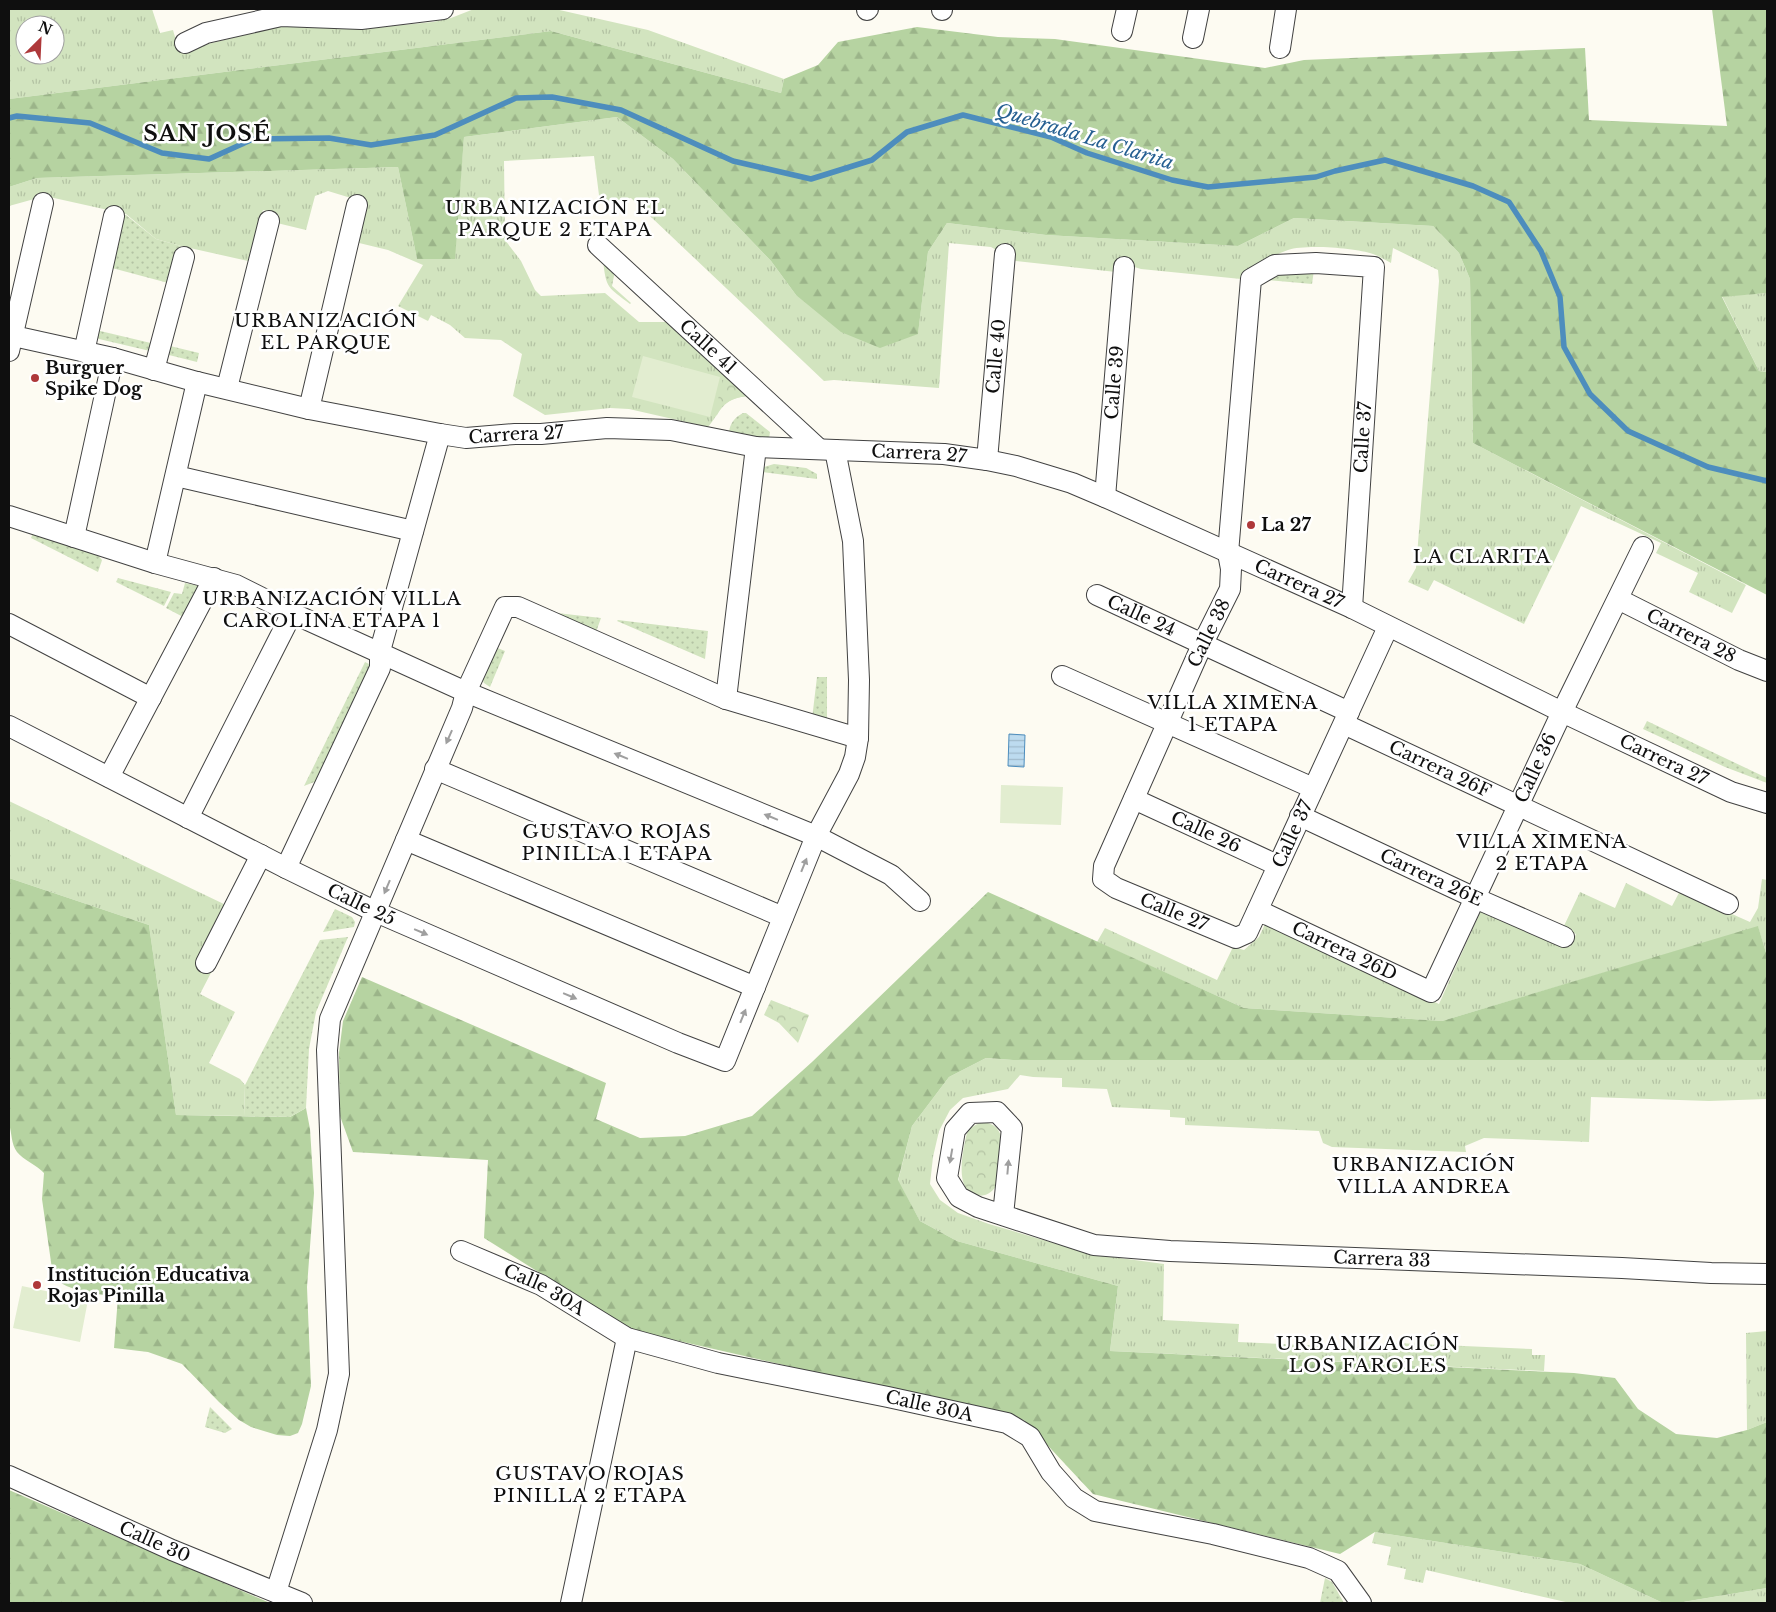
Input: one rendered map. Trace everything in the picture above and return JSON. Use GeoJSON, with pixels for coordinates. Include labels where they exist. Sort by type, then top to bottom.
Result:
{"type":"FeatureCollection","features":[{"type":"Feature","properties":{"kind":"street"},"geometry":{"type":"LineString","coordinates":[[185,43],[206,33],[282,16],[361,19],[443,9]]}},
{"type":"Feature","properties":{"kind":"street"},"geometry":{"type":"LineString","coordinates":[[1122,31],[1127,9]]}},
{"type":"Feature","properties":{"kind":"street"},"geometry":{"type":"LineString","coordinates":[[1193,38],[1199,9]]}},
{"type":"Feature","properties":{"kind":"street"},"geometry":{"type":"LineString","coordinates":[[1280,48],[1286,9]]}},
{"type":"Feature","properties":{"kind":"street"},"geometry":{"type":"LineString","coordinates":[[10,341],[42,203]]}},
{"type":"Feature","properties":{"kind":"street"},"geometry":{"type":"LineString","coordinates":[[310,409],[357,205]]}},
{"type":"Feature","properties":{"kind":"street"},"geometry":{"type":"LineString","coordinates":[[84,352],[114,216]]}},
{"type":"Feature","properties":{"kind":"street"},"geometry":{"type":"LineString","coordinates":[[227,388],[269,221]]}},
{"type":"Feature","properties":{"kind":"street","name":"Calle 41"},"geometry":{"type":"LineString","coordinates":[[598,245],[827,450]]}},
{"type":"Feature","properties":{"kind":"street","name":"Calle 40"},"geometry":{"type":"LineString","coordinates":[[987,460],[1006,254]]}},
{"type":"Feature","properties":{"kind":"street"},"geometry":{"type":"LineString","coordinates":[[154,370],[184,256]]}},
{"type":"Feature","properties":{"kind":"street","name":"Calle 37"},"geometry":{"type":"LineString","coordinates":[[1251,279],[1275,265],[1316,263],[1374,267],[1352,608]]}},
{"type":"Feature","properties":{"kind":"street","name":"Calle 39"},"geometry":{"type":"LineString","coordinates":[[1105,497],[1124,267]]}},
{"type":"Feature","properties":{"kind":"street","name":"Calle 38"},"geometry":{"type":"LineString","coordinates":[[1104,879],[1104,866],[1202,645],[1230,589],[1232,569],[1228,553],[1251,279]]}},
{"type":"Feature","properties":{"kind":"street","name":"Carrera 27"},"geometry":{"type":"LineString","coordinates":[[10,341],[113,358],[197,382],[310,409],[466,438],[607,428],[662,430],[756,446],[944,454],[1016,466],[1072,483],[1352,608],[1562,712],[1731,792],[1767,804]]}},
{"type":"Feature","properties":{"kind":"street"},"geometry":{"type":"LineString","coordinates":[[74,537],[113,358]]}},
{"type":"Feature","properties":{"kind":"street"},"geometry":{"type":"LineString","coordinates":[[155,563],[197,382]]}},
{"type":"Feature","properties":{"kind":"street"},"geometry":{"type":"LineString","coordinates":[[286,868],[380,668],[380,651],[440,434]]}},
{"type":"Feature","properties":{"kind":"street"},"geometry":{"type":"LineString","coordinates":[[726,699],[756,446]]}},
{"type":"Feature","properties":{"kind":"street"},"geometry":{"type":"LineString","coordinates":[[406,840],[755,988],[816,836],[848,774],[858,738],[859,680],[853,541],[827,450]]}},
{"type":"Feature","properties":{"kind":"street"},"geometry":{"type":"LineString","coordinates":[[176,476],[413,531]]}},
{"type":"Feature","properties":{"kind":"street"},"geometry":{"type":"LineString","coordinates":[[9,516],[155,563],[236,585],[292,613],[380,651],[466,692],[816,836],[891,875],[920,901]]}},
{"type":"Feature","properties":{"kind":"street","name":"Calle 36"},"geometry":{"type":"LineString","coordinates":[[1431,992],[1562,712],[1643,547]]}},
{"type":"Feature","properties":{"kind":"street"},"geometry":{"type":"LineString","coordinates":[[109,777],[214,578]]}},
{"type":"Feature","properties":{"kind":"street","name":"Calle 24"},"geometry":{"type":"LineString","coordinates":[[1097,595],[1202,645],[1346,718]]}},
{"type":"Feature","properties":{"kind":"street","name":"Carrera 28"},"geometry":{"type":"LineString","coordinates":[[1618,599],[1738,660],[1767,671]]}},
{"type":"Feature","properties":{"kind":"street"},"geometry":{"type":"LineString","coordinates":[[276,1592],[327,1430],[339,1374],[327,1050],[330,1019],[462,708],[466,692],[505,606],[518,607],[726,699],[858,738]]}},
{"type":"Feature","properties":{"kind":"street"},"geometry":{"type":"LineString","coordinates":[[188,818],[292,613]]}},
{"type":"Feature","properties":{"kind":"street"},"geometry":{"type":"LineString","coordinates":[[9,624],[151,698]]}},
{"type":"Feature","properties":{"kind":"street","name":"Calle 37"},"geometry":{"type":"LineString","coordinates":[[1247,933],[1388,627]]}},
{"type":"Feature","properties":{"kind":"street"},"geometry":{"type":"LineString","coordinates":[[1062,676],[1313,788]]}},
{"type":"Feature","properties":{"kind":"street","name":"Carrera 26F"},"geometry":{"type":"LineString","coordinates":[[1346,718],[1518,805],[1728,904]]}},
{"type":"Feature","properties":{"kind":"street","name":"Calle 25"},"geometry":{"type":"LineString","coordinates":[[9,726],[376,912],[668,1039],[726,1061],[755,988]]}},
{"type":"Feature","properties":{"kind":"street"},"geometry":{"type":"LineString","coordinates":[[435,769],[783,918]]}},
{"type":"Feature","properties":{"kind":"street","name":"Calle 26"},"geometry":{"type":"LineString","coordinates":[[1134,799],[1277,865]]}},
{"type":"Feature","properties":{"kind":"street","name":"Carrera 26E"},"geometry":{"type":"LineString","coordinates":[[1300,816],[1475,898],[1564,937]]}},
{"type":"Feature","properties":{"kind":"street"},"geometry":{"type":"LineString","coordinates":[[206,963],[261,855]]}},
{"type":"Feature","properties":{"kind":"street","name":"Calle 27"},"geometry":{"type":"LineString","coordinates":[[1104,879],[1116,888],[1236,938],[1247,933]]}},
{"type":"Feature","properties":{"kind":"street","name":"Carrera 26D"},"geometry":{"type":"LineString","coordinates":[[1257,912],[1268,915],[1431,992]]}},
{"type":"Feature","properties":{"kind":"street","name":"Carrera 33"},"geometry":{"type":"LineString","coordinates":[[1003,1215],[1012,1128],[998,1112],[970,1113],[956,1130],[947,1178],[959,1196],[978,1207],[1094,1245],[1170,1251],[1767,1274]]}},
{"type":"Feature","properties":{"kind":"street","name":"Calle 30A"},"geometry":{"type":"LineString","coordinates":[[461,1251],[541,1285],[627,1338],[718,1363],[1006,1423],[1030,1437],[1051,1472],[1074,1498],[1095,1511],[1213,1534],[1309,1558],[1338,1571],[1361,1603]]}},
{"type":"Feature","properties":{"kind":"street"},"geometry":{"type":"LineString","coordinates":[[571,1603],[627,1338]]}},
{"type":"Feature","properties":{"kind":"street","name":"Calle 30"},"geometry":{"type":"LineString","coordinates":[[9,1476],[119,1526],[302,1603]]}},
{"type":"Feature","properties":{"kind":"green space"},"geometry":{"type":"Polygon","coordinates":[[[9,9],[152,9],[160,33],[173,30],[179,51],[281,26],[361,29],[433,22],[451,18],[474,9],[555,9],[648,30],[784,79],[781,93],[551,31],[9,99],[9,9]]]}},
{"type":"Feature","properties":{"kind":"green space"},"geometry":{"type":"Polygon","coordinates":[[[1712,9],[1767,9],[1767,293],[1722,297],[1759,371],[1767,372],[1767,595],[1473,443],[1470,279],[1459,253],[1433,226],[1294,218],[1238,246],[1046,235],[947,223],[928,252],[918,334],[880,348],[841,332],[796,295],[771,261],[673,159],[617,117],[464,137],[455,259],[417,259],[398,167],[37,178],[9,187],[9,99],[551,31],[781,93],[784,79],[818,65],[838,42],[917,27],[998,37],[1055,39],[1265,68],[1304,60],[1585,48],[1589,120],[1727,126],[1712,9]]]}},
{"type":"Feature","properties":{"kind":"green space"},"geometry":{"type":"Polygon","coordinates":[[[617,117],[673,159],[771,261],[796,295],[918,333],[928,252],[947,223],[1046,235],[1238,246],[1294,218],[1433,226],[1459,253],[1470,279],[1473,443],[1746,585],[1732,613],[1689,592],[1698,573],[1656,553],[1661,543],[1581,506],[1524,624],[1434,580],[1428,591],[1408,582],[1416,568],[1439,281],[1438,270],[1393,248],[1391,263],[1373,254],[1355,250],[1318,247],[1296,248],[1281,252],[1241,279],[1141,269],[1131,266],[1116,272],[1016,261],[991,247],[949,243],[939,388],[834,380],[824,381],[631,198],[600,203],[594,156],[504,161],[505,240],[521,261],[535,290],[541,296],[605,293],[639,322],[668,322],[747,396],[739,397],[723,406],[708,427],[629,409],[610,408],[545,415],[513,396],[522,354],[501,340],[465,338],[450,325],[431,315],[428,321],[398,306],[423,265],[388,250],[355,242],[364,202],[328,191],[315,196],[306,230],[277,223],[279,215],[263,210],[248,261],[156,239],[126,214],[45,196],[9,206],[9,187],[37,178],[398,167],[417,259],[454,259],[464,137],[617,117]]]}},
{"type":"Feature","properties":{"kind":"green space"},"geometry":{"type":"Polygon","coordinates":[[[120,214],[126,215],[156,239],[181,246],[172,284],[112,268],[120,214]]]}},
{"type":"Feature","properties":{"kind":"green space"},"geometry":{"type":"Polygon","coordinates":[[[603,260],[615,271],[612,286],[630,304],[609,286],[605,277],[603,260]]]}},
{"type":"Feature","properties":{"kind":"green space"},"geometry":{"type":"Polygon","coordinates":[[[1314,270],[1312,284],[1267,280],[1274,274],[1314,270]]]}},
{"type":"Feature","properties":{"kind":"green space"},"geometry":{"type":"Polygon","coordinates":[[[1767,293],[1767,372],[1759,371],[1722,296],[1767,293]]]}},
{"type":"Feature","properties":{"kind":"green space"},"geometry":{"type":"Polygon","coordinates":[[[96,330],[155,344],[150,351],[99,339],[95,336],[96,330]]]}},
{"type":"Feature","properties":{"kind":"green space"},"geometry":{"type":"Polygon","coordinates":[[[170,346],[199,353],[197,362],[169,355],[167,352],[170,346]]]}},
{"type":"Feature","properties":{"kind":"green space"},"geometry":{"type":"Polygon","coordinates":[[[643,356],[720,377],[710,417],[632,397],[643,356]]]}},
{"type":"Feature","properties":{"kind":"green space"},"geometry":{"type":"Polygon","coordinates":[[[725,375],[747,396],[729,401],[717,415],[713,416],[725,375]]]}},
{"type":"Feature","properties":{"kind":"green space"},"geometry":{"type":"Polygon","coordinates":[[[743,413],[746,413],[770,432],[769,439],[729,434],[733,421],[743,413]]]}},
{"type":"Feature","properties":{"kind":"green space"},"geometry":{"type":"Polygon","coordinates":[[[774,464],[806,468],[817,474],[817,479],[762,472],[764,467],[774,464]]]}},
{"type":"Feature","properties":{"kind":"green space"},"geometry":{"type":"Polygon","coordinates":[[[33,533],[98,555],[102,560],[98,572],[31,538],[33,533]]]}},
{"type":"Feature","properties":{"kind":"green space"},"geometry":{"type":"Polygon","coordinates":[[[118,578],[171,592],[164,606],[116,582],[118,578]]]}},
{"type":"Feature","properties":{"kind":"green space"},"geometry":{"type":"Polygon","coordinates":[[[185,583],[200,586],[187,619],[166,608],[174,593],[182,594],[185,583]]]}},
{"type":"Feature","properties":{"kind":"green space"},"geometry":{"type":"Polygon","coordinates":[[[557,613],[601,618],[596,632],[556,617],[557,613]]]}},
{"type":"Feature","properties":{"kind":"green space"},"geometry":{"type":"Polygon","coordinates":[[[617,621],[708,631],[705,659],[617,621]]]}},
{"type":"Feature","properties":{"kind":"green space"},"geometry":{"type":"Polygon","coordinates":[[[495,647],[505,651],[490,687],[484,683],[482,678],[495,647]]]}},
{"type":"Feature","properties":{"kind":"green space"},"geometry":{"type":"Polygon","coordinates":[[[365,662],[373,670],[322,779],[304,786],[365,662]]]}},
{"type":"Feature","properties":{"kind":"green space"},"geometry":{"type":"Polygon","coordinates":[[[817,677],[827,677],[827,722],[812,719],[817,677]]]}},
{"type":"Feature","properties":{"kind":"green space"},"geometry":{"type":"Polygon","coordinates":[[[1647,721],[1767,778],[1767,783],[1725,767],[1643,729],[1647,721]]]}},
{"type":"Feature","properties":{"kind":"green space"},"geometry":{"type":"Polygon","coordinates":[[[1001,785],[1063,787],[1061,825],[1000,823],[1001,785]]]}},
{"type":"Feature","properties":{"kind":"green space"},"geometry":{"type":"Polygon","coordinates":[[[9,801],[228,906],[213,969],[200,994],[235,1012],[209,1063],[240,1079],[245,1085],[244,1116],[176,1115],[149,925],[9,878],[9,801]]]}},
{"type":"Feature","properties":{"kind":"green space"},"geometry":{"type":"Polygon","coordinates":[[[9,878],[149,925],[176,1115],[290,1117],[306,1108],[310,1129],[314,1193],[307,1287],[311,1386],[298,1433],[290,1436],[277,1435],[251,1427],[239,1420],[219,1402],[182,1364],[148,1352],[114,1348],[118,1297],[75,1289],[59,1282],[53,1276],[42,1199],[44,1173],[17,1152],[9,1124],[9,878]]]}},
{"type":"Feature","properties":{"kind":"green space"},"geometry":{"type":"Polygon","coordinates":[[[1762,879],[1767,880],[1767,956],[1758,927],[1442,1021],[1244,1008],[1097,942],[1105,928],[1217,980],[1233,947],[1244,950],[1259,937],[1265,924],[1439,1004],[1482,908],[1570,947],[1576,934],[1563,928],[1580,892],[1615,908],[1626,883],[1672,906],[1680,891],[1750,922],[1758,908],[1762,879]]]}},
{"type":"Feature","properties":{"kind":"green space"},"geometry":{"type":"Polygon","coordinates":[[[988,892],[1244,1008],[1442,1021],[1758,926],[1767,956],[1767,1060],[1013,1060],[986,1058],[949,1077],[912,1126],[898,1180],[920,1221],[957,1241],[1118,1286],[1110,1351],[1574,1373],[1615,1378],[1638,1409],[1676,1434],[1717,1438],[1747,1430],[1767,1422],[1767,1588],[1677,1603],[1663,1603],[1580,1564],[1375,1532],[1340,1554],[1093,1494],[1024,1420],[631,1330],[484,1238],[488,1160],[353,1152],[340,1116],[339,1053],[343,1021],[362,977],[606,1083],[596,1119],[640,1138],[685,1136],[752,1116],[812,1062],[988,892]]]}},
{"type":"Feature","properties":{"kind":"green space"},"geometry":{"type":"Polygon","coordinates":[[[335,909],[352,917],[355,922],[354,927],[323,932],[335,909]]]}},
{"type":"Feature","properties":{"kind":"green space"},"geometry":{"type":"Polygon","coordinates":[[[348,937],[316,1012],[309,1049],[306,1108],[290,1117],[244,1116],[245,1085],[320,940],[348,937]]]}},
{"type":"Feature","properties":{"kind":"green space"},"geometry":{"type":"Polygon","coordinates":[[[771,1000],[809,1015],[798,1043],[779,1023],[764,1015],[771,1000]]]}},
{"type":"Feature","properties":{"kind":"green space"},"geometry":{"type":"Polygon","coordinates":[[[986,1058],[1013,1060],[1767,1060],[1767,1099],[1709,1101],[1591,1097],[1589,1142],[1484,1138],[1465,1146],[1466,1152],[1332,1147],[1323,1143],[1319,1131],[1185,1125],[1185,1118],[1170,1117],[1170,1110],[1112,1107],[1107,1089],[1062,1087],[1062,1078],[1020,1075],[1008,1089],[963,1098],[950,1110],[939,1131],[933,1157],[930,1184],[940,1200],[958,1213],[1060,1245],[1105,1256],[1164,1264],[1163,1320],[1239,1324],[1238,1342],[1391,1349],[1396,1343],[1532,1349],[1532,1355],[1545,1355],[1544,1371],[1110,1351],[1118,1286],[957,1241],[920,1221],[898,1181],[912,1126],[949,1077],[986,1058]]]}},
{"type":"Feature","properties":{"kind":"green space"},"geometry":{"type":"Polygon","coordinates":[[[984,1122],[996,1128],[1000,1133],[1002,1141],[997,1185],[989,1193],[981,1195],[970,1192],[965,1187],[962,1179],[962,1159],[967,1133],[974,1126],[984,1122]]]}},
{"type":"Feature","properties":{"kind":"green space"},"geometry":{"type":"Polygon","coordinates":[[[22,1286],[88,1300],[80,1342],[13,1328],[22,1286]]]}},
{"type":"Feature","properties":{"kind":"green space"},"geometry":{"type":"Polygon","coordinates":[[[1767,1331],[1767,1422],[1747,1430],[1746,1333],[1767,1331]]]}},
{"type":"Feature","properties":{"kind":"green space"},"geometry":{"type":"Polygon","coordinates":[[[210,1407],[232,1429],[225,1433],[205,1427],[210,1407]]]}},
{"type":"Feature","properties":{"kind":"green space"},"geometry":{"type":"Polygon","coordinates":[[[9,1490],[270,1603],[9,1603],[9,1490]]]}},
{"type":"Feature","properties":{"kind":"green space"},"geometry":{"type":"Polygon","coordinates":[[[1375,1532],[1580,1564],[1663,1603],[1570,1603],[1426,1570],[1423,1583],[1404,1579],[1406,1569],[1387,1565],[1391,1547],[1372,1543],[1375,1532]]]}},
{"type":"Feature","properties":{"kind":"green space"},"geometry":{"type":"Polygon","coordinates":[[[1325,1578],[1332,1582],[1344,1603],[1320,1603],[1325,1578]]]}},
{"type":"Feature","properties":{"kind":"green space"},"geometry":{"type":"Polygon","coordinates":[[[1767,1588],[1767,1603],[1677,1603],[1767,1588]]]}},
{"type":"Feature","properties":{"kind":"water"},"geometry":{"type":"Polygon","coordinates":[[[1009,734],[1025,735],[1024,767],[1008,766],[1009,734]]]}},
{"type":"Feature","properties":{"kind":"waterway","name":"Quebrada La Clarita"},"geometry":{"type":"LineString","coordinates":[[9,118],[17,116],[90,123],[162,153],[209,159],[253,139],[329,138],[371,145],[435,135],[516,98],[552,97],[621,110],[733,161],[811,179],[872,160],[907,132],[963,115],[1051,137],[1087,153],[1172,180],[1208,187],[1316,177],[1385,160],[1473,186],[1509,202],[1541,251],[1560,297],[1564,347],[1590,394],[1628,431],[1708,467],[1767,481]]}},
{"type":"Feature","properties":{"kind":"place","name":"Burguer Spike Dog"},"geometry":{"type":"Point","coordinates":[35,378]}},
{"type":"Feature","properties":{"kind":"place","name":"La 27"},"geometry":{"type":"Point","coordinates":[1251,525]}},
{"type":"Feature","properties":{"kind":"place","name":"Institución Educativa Rojas Pinilla"},"geometry":{"type":"Point","coordinates":[37,1285]}},
{"type":"Feature","properties":{"kind":"district","name":"SAN JOSÉ"},"geometry":{"type":"Point","coordinates":[207,133]}},
{"type":"Feature","properties":{"kind":"district","name":"URBANIZACIÓN EL PARQUE 2 ETAPA"},"geometry":{"type":"Point","coordinates":[555,218]}},
{"type":"Feature","properties":{"kind":"district","name":"URBANIZACIÓN EL PARQUE"},"geometry":{"type":"Point","coordinates":[326,331]}},
{"type":"Feature","properties":{"kind":"district","name":"LA CLARITA"},"geometry":{"type":"Point","coordinates":[1482,556]}},
{"type":"Feature","properties":{"kind":"district","name":"URBANIZACIÓN VILLA CAROLINA ETAPA 1"},"geometry":{"type":"Point","coordinates":[332,609]}},
{"type":"Feature","properties":{"kind":"district","name":"VILLA XIMENA 1 ETAPA"},"geometry":{"type":"Point","coordinates":[1233,713]}},
{"type":"Feature","properties":{"kind":"district","name":"GUSTAVO ROJAS PINILLA 1 ETAPA"},"geometry":{"type":"Point","coordinates":[617,842]}},
{"type":"Feature","properties":{"kind":"district","name":"VILLA XIMENA 2 ETAPA"},"geometry":{"type":"Point","coordinates":[1542,852]}},
{"type":"Feature","properties":{"kind":"district","name":"URBANIZACIÓN VILLA ANDREA"},"geometry":{"type":"Point","coordinates":[1424,1175]}},
{"type":"Feature","properties":{"kind":"district","name":"URBANIZACIÓN LOS FAROLES"},"geometry":{"type":"Point","coordinates":[1368,1354]}},
{"type":"Feature","properties":{"kind":"district","name":"GUSTAVO ROJAS PINILLA 2 ETAPA"},"geometry":{"type":"Point","coordinates":[590,1484]}}]}
